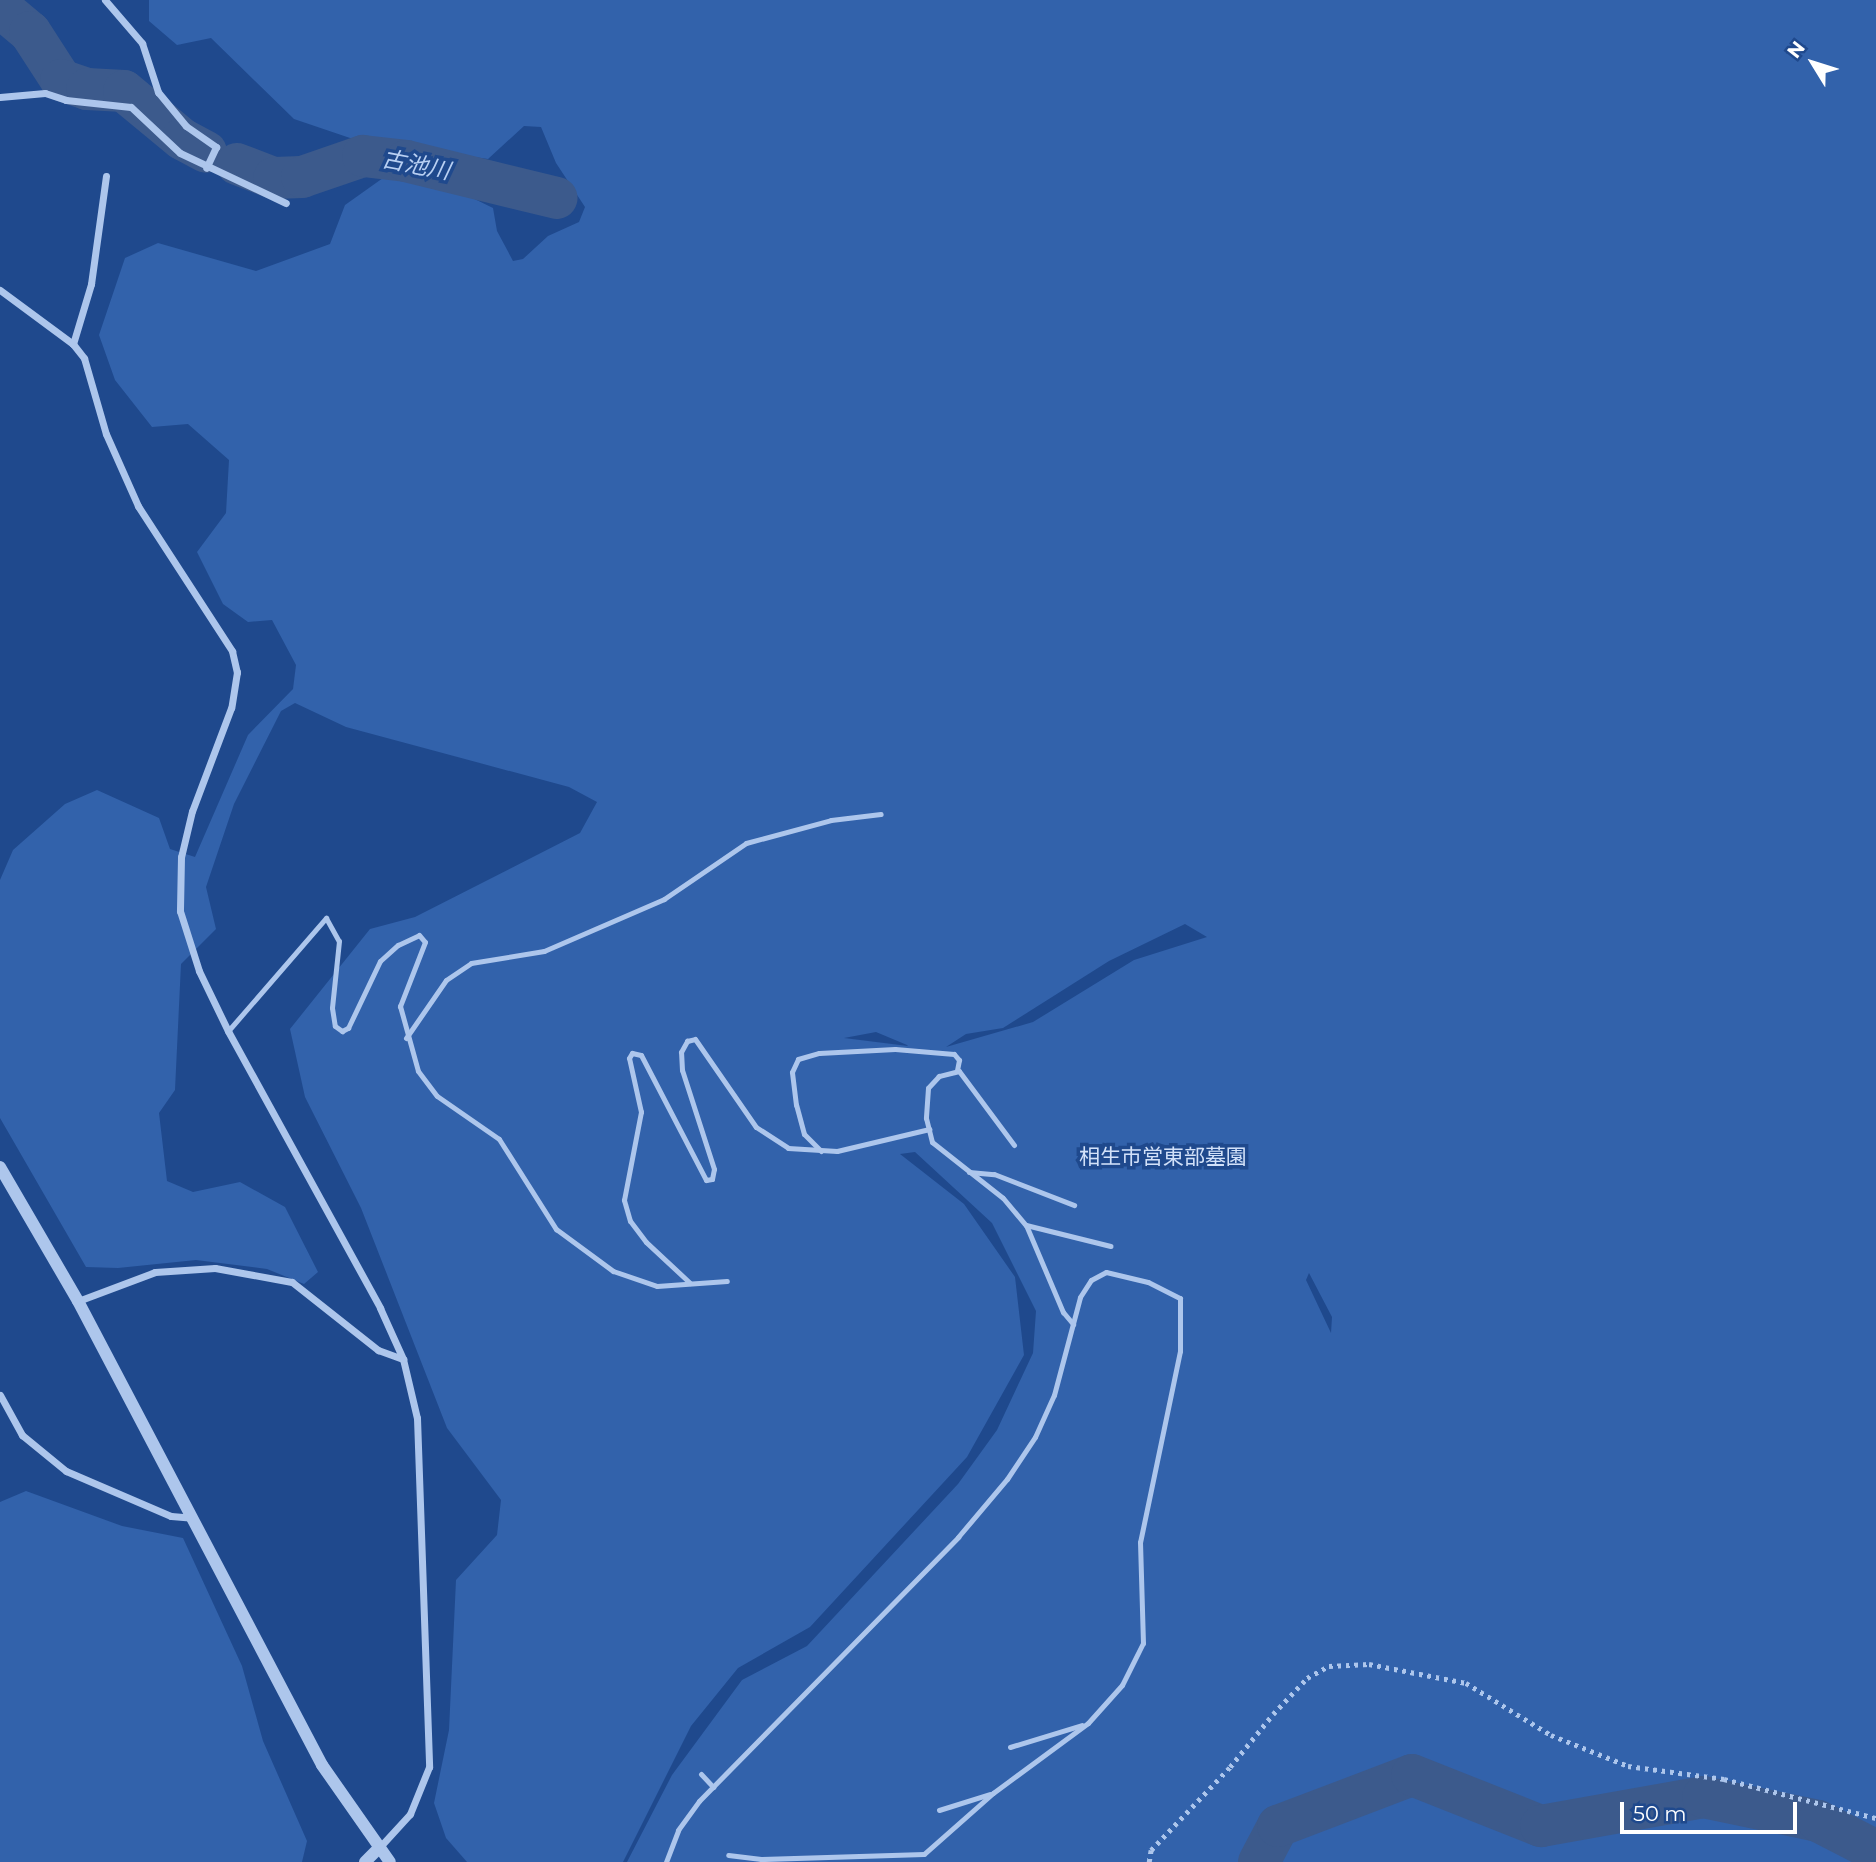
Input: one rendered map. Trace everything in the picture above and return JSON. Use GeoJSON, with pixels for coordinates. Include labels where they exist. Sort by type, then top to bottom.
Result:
{"type":"FeatureCollection","features":[{"type":"Feature","properties":{"kind":"street"},"geometry":{"type":"LineString","coordinates":[[105,0],[142,43],[158,92],[186,126],[216,147],[206,168]]}},
{"type":"Feature","properties":{"kind":"street"},"geometry":{"type":"LineString","coordinates":[[0,97],[45,93],[66,100],[131,107],[180,153],[206,168],[286,203]]}},
{"type":"Feature","properties":{"kind":"street"},"geometry":{"type":"LineString","coordinates":[[73,344],[91,284],[106,176]]}},
{"type":"Feature","properties":{"kind":"street"},"geometry":{"type":"LineString","coordinates":[[0,290],[73,344],[84,358],[106,434],[138,506],[232,651],[237,671],[231,708],[192,811],[181,858],[180,911],[199,971],[228,1031],[344,1240],[403,1359],[417,1418],[422,1500],[429,1767],[410,1814],[365,1862]]}},
{"type":"Feature","properties":{"kind":"street"},"geometry":{"type":"LineString","coordinates":[[0,1167],[78,1301],[322,1765],[390,1862]]}},
{"type":"Feature","properties":{"kind":"street"},"geometry":{"type":"LineString","coordinates":[[78,1301],[155,1272],[215,1268],[292,1282],[378,1350],[403,1359]]}},
{"type":"Feature","properties":{"kind":"street"},"geometry":{"type":"LineString","coordinates":[[0,1395],[22,1435],[66,1471],[171,1516],[193,1518]]}},
{"type":"Feature","properties":{"kind":"lane"},"geometry":{"type":"LineString","coordinates":[[406,1038],[446,980],[471,963],[544,951],[663,900],[746,843],[831,820],[881,814]]}},
{"type":"Feature","properties":{"kind":"lane"},"geometry":{"type":"LineString","coordinates":[[228,1031],[326,918],[339,941],[332,1008],[335,1026],[342,1031],[348,1028],[380,961],[398,944],[419,935],[425,942],[400,1006],[406,1038],[418,1071],[437,1096],[499,1139],[556,1229],[612,1271],[656,1286],[727,1281]]}},
{"type":"Feature","properties":{"kind":"lane"},"geometry":{"type":"LineString","coordinates":[[690,1283],[646,1242],[630,1221],[624,1200],[641,1112],[629,1058],[632,1053],[640,1055],[706,1180],[712,1179],[714,1169],[682,1070],[681,1052],[687,1041],[695,1039],[706,1048],[756,1127],[788,1148],[821,1151],[929,1129]]}},
{"type":"Feature","properties":{"kind":"lane"},"geometry":{"type":"LineString","coordinates":[[821,1151],[804,1134],[796,1105],[792,1072],[798,1059],[819,1053],[895,1049],[954,1055],[959,1060],[957,1070],[1014,1145]]}},
{"type":"Feature","properties":{"kind":"lane"},"geometry":{"type":"LineString","coordinates":[[957,1070],[939,1076],[928,1087],[932,1142],[1026,1225],[1063,1312],[1073,1324]]}},
{"type":"Feature","properties":{"kind":"lane"},"geometry":{"type":"LineString","coordinates":[[969,1172],[993,1174],[1074,1205]]}},
{"type":"Feature","properties":{"kind":"lane"},"geometry":{"type":"LineString","coordinates":[[1026,1225],[1110,1247]]}},
{"type":"Feature","properties":{"kind":"lane"},"geometry":{"type":"LineString","coordinates":[[666,1862],[678,1830],[713,1787],[958,1537],[1007,1479],[1035,1437],[1054,1395],[1080,1297],[1091,1280],[1106,1272],[1148,1282],[1180,1298],[1180,1351],[1140,1542],[1143,1643],[1122,1685],[1088,1723],[993,1793],[924,1854],[761,1859],[728,1855]]}},
{"type":"Feature","properties":{"kind":"lane"},"geometry":{"type":"LineString","coordinates":[[1010,1747],[1088,1723]]}},
{"type":"Feature","properties":{"kind":"lane"},"geometry":{"type":"LineString","coordinates":[[701,1774],[713,1787]]}},
{"type":"Feature","properties":{"kind":"lane"},"geometry":{"type":"LineString","coordinates":[[939,1810],[993,1793]]}},
{"type":"Feature","properties":{"kind":"path"},"geometry":{"type":"LineString","coordinates":[[1149,1862],[1151,1850],[1230,1767],[1273,1714],[1307,1678],[1329,1665],[1369,1664],[1466,1683],[1551,1735],[1628,1766],[1724,1779],[1876,1818]]}},
{"type":"Feature","properties":{"kind":"green space","name":"相生市営東部墓園"},"geometry":{"type":"Polygon","coordinates":[[[149,0],[1876,0],[1876,1862],[627,1862],[672,1775],[742,1680],[807,1646],[958,1484],[997,1430],[1033,1353],[1036,1311],[992,1223],[915,1152],[900,1154],[964,1204],[1015,1277],[1024,1355],[967,1457],[810,1627],[738,1668],[691,1726],[623,1862],[467,1862],[446,1838],[434,1803],[449,1730],[456,1580],[497,1535],[501,1500],[447,1428],[361,1208],[305,1097],[290,1029],[370,929],[415,917],[580,833],[597,802],[569,787],[346,727],[295,703],[281,711],[234,804],[206,887],[216,929],[181,964],[175,1090],[159,1113],[167,1181],[193,1192],[240,1182],[285,1207],[318,1272],[304,1284],[267,1269],[196,1260],[118,1268],[86,1267],[0,1118],[0,880],[13,850],[65,804],[97,790],[159,818],[170,849],[195,857],[248,735],[293,689],[296,665],[272,620],[248,622],[223,604],[197,552],[226,513],[229,460],[188,424],[152,427],[115,380],[99,335],[125,258],[158,243],[256,271],[330,244],[345,205],[383,178],[452,188],[493,208],[497,231],[513,261],[523,259],[548,236],[579,222],[585,207],[556,163],[541,127],[524,126],[488,159],[353,139],[294,119],[211,38],[177,45],[149,21],[149,0]],[[1185,924],[1109,961],[1003,1028],[966,1034],[946,1047],[1033,1022],[1134,960],[1207,937],[1185,924]],[[876,1032],[844,1038],[908,1046],[876,1032]],[[1309,1273],[1306,1280],[1331,1333],[1332,1317],[1309,1273]]]}},
{"type":"Feature","properties":{"kind":"green space"},"geometry":{"type":"Polygon","coordinates":[[[26,1491],[122,1526],[183,1538],[242,1666],[263,1741],[307,1841],[302,1862],[0,1862],[0,1502],[26,1491]]]}},
{"type":"Feature","properties":{"kind":"waterway","name":"古池川"},"geometry":{"type":"LineString","coordinates":[[0,7],[30,32],[61,80],[87,89],[124,91],[182,139],[206,152]]}},
{"type":"Feature","properties":{"kind":"waterway","name":"古池川"},"geometry":{"type":"LineString","coordinates":[[237,164],[274,178],[302,177],[363,156],[406,161],[557,198]]}},
{"type":"Feature","properties":{"kind":"waterway"},"geometry":{"type":"LineString","coordinates":[[1259,1862],[1278,1826],[1412,1775],[1541,1826],[1703,1797],[1818,1821],[1876,1851]]}}]}
